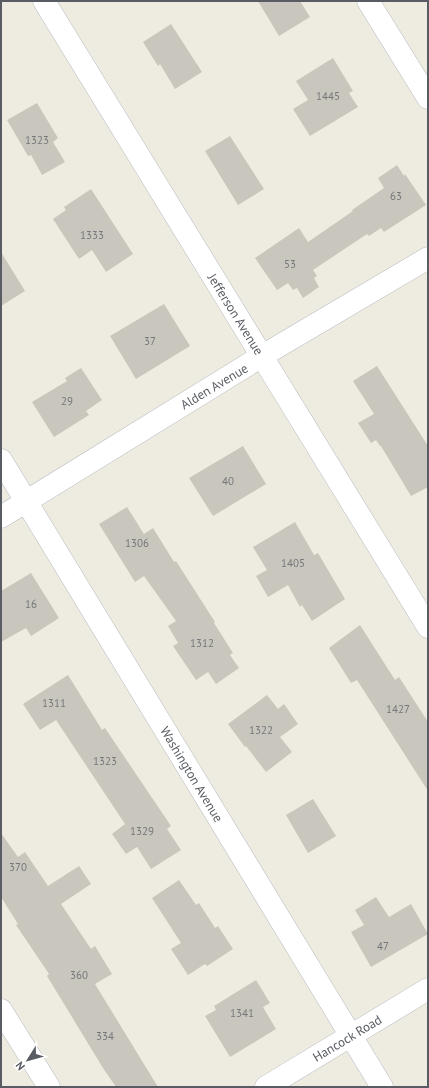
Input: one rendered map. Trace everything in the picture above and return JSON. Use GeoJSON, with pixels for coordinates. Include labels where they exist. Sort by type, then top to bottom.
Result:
{"type":"FeatureCollection","features":[{"type":"Feature","properties":{"kind":"street","name":"Jefferson Avenue"},"geometry":{"type":"LineString","coordinates":[[44,1],[428,627]]}},
{"type":"Feature","properties":{"kind":"street"},"geometry":{"type":"LineString","coordinates":[[368,1],[428,98]]}},
{"type":"Feature","properties":{"kind":"street","name":"Alden Avenue"},"geometry":{"type":"LineString","coordinates":[[1,517],[262,356],[428,258]]}},
{"type":"Feature","properties":{"kind":"street","name":"Washington Avenue"},"geometry":{"type":"LineString","coordinates":[[1,460],[382,1087]]}},
{"type":"Feature","properties":{"kind":"street","name":"Hancock Road"},"geometry":{"type":"LineString","coordinates":[[266,1087],[428,989]]}},
{"type":"Feature","properties":{"kind":"street"},"geometry":{"type":"LineString","coordinates":[[1,1010],[48,1087]]}},
{"type":"Feature","properties":{"kind":"building"},"geometry":{"type":"Polygon","coordinates":[[[258,1],[300,1],[310,17],[279,36],[258,1]]]}},
{"type":"Feature","properties":{"kind":"building"},"geometry":{"type":"Polygon","coordinates":[[[171,24],[202,72],[175,89],[160,64],[158,66],[143,42],[171,24]]]}},
{"type":"Feature","properties":{"kind":"building"},"geometry":{"type":"Polygon","coordinates":[[[333,58],[353,91],[349,93],[358,107],[310,136],[293,109],[308,100],[296,81],[333,58]]]}},
{"type":"Feature","properties":{"kind":"building"},"geometry":{"type":"Polygon","coordinates":[[[37,103],[58,138],[53,142],[65,162],[42,175],[31,155],[28,156],[7,120],[37,103]]]}},
{"type":"Feature","properties":{"kind":"building"},"geometry":{"type":"Polygon","coordinates":[[[230,136],[264,189],[238,205],[205,151],[230,136]]]}},
{"type":"Feature","properties":{"kind":"building"},"geometry":{"type":"Polygon","coordinates":[[[397,165],[426,205],[384,232],[381,228],[369,236],[367,234],[313,270],[317,276],[314,278],[319,287],[303,298],[297,288],[293,290],[288,283],[277,290],[255,258],[299,228],[308,242],[384,188],[378,178],[397,165]]]}},
{"type":"Feature","properties":{"kind":"building"},"geometry":{"type":"Polygon","coordinates":[[[91,189],[133,254],[106,272],[92,250],[79,259],[53,219],[66,210],[64,207],[91,189]]]}},
{"type":"Feature","properties":{"kind":"building"},"geometry":{"type":"Polygon","coordinates":[[[1,252],[25,291],[1,306],[1,252]]]}},
{"type":"Feature","properties":{"kind":"building"},"geometry":{"type":"Polygon","coordinates":[[[164,304],[190,346],[136,379],[110,336],[164,304]]]}},
{"type":"Feature","properties":{"kind":"building"},"geometry":{"type":"Polygon","coordinates":[[[377,366],[428,446],[428,487],[411,496],[381,446],[376,440],[371,443],[358,423],[374,414],[353,381],[377,366]]]}},
{"type":"Feature","properties":{"kind":"building"},"geometry":{"type":"Polygon","coordinates":[[[81,368],[102,400],[86,411],[89,415],[54,437],[32,402],[67,381],[65,378],[81,368]]]}},
{"type":"Feature","properties":{"kind":"building"},"geometry":{"type":"Polygon","coordinates":[[[243,446],[266,484],[213,516],[189,478],[243,446]]]}},
{"type":"Feature","properties":{"kind":"building"},"geometry":{"type":"Polygon","coordinates":[[[127,507],[144,534],[153,528],[174,562],[176,561],[233,653],[230,655],[239,668],[216,684],[208,672],[196,680],[173,646],[178,643],[168,626],[176,621],[144,576],[135,582],[99,524],[127,507]]]}},
{"type":"Feature","properties":{"kind":"building"},"geometry":{"type":"Polygon","coordinates":[[[295,522],[314,555],[318,553],[345,599],[312,621],[302,605],[300,607],[288,585],[268,597],[256,576],[267,570],[253,547],[295,522]]]}},
{"type":"Feature","properties":{"kind":"building"},"geometry":{"type":"Polygon","coordinates":[[[31,573],[59,618],[31,636],[26,628],[1,642],[1,591],[31,573]]]}},
{"type":"Feature","properties":{"kind":"building"},"geometry":{"type":"Polygon","coordinates":[[[360,625],[395,680],[399,677],[428,722],[428,791],[357,680],[351,683],[329,648],[360,625]]]}},
{"type":"Feature","properties":{"kind":"building"},"geometry":{"type":"Polygon","coordinates":[[[68,675],[102,730],[105,728],[171,826],[167,829],[181,850],[151,869],[137,847],[126,854],[112,834],[125,824],[56,720],[40,730],[23,704],[68,675]]]}},
{"type":"Feature","properties":{"kind":"building"},"geometry":{"type":"Polygon","coordinates":[[[267,695],[278,709],[284,704],[298,724],[280,737],[292,752],[266,772],[228,724],[267,695]]]}},
{"type":"Feature","properties":{"kind":"building"},"geometry":{"type":"Polygon","coordinates":[[[313,799],[336,836],[308,853],[286,815],[313,799]]]}},
{"type":"Feature","properties":{"kind":"building"},"geometry":{"type":"Polygon","coordinates":[[[1,833],[18,857],[25,852],[48,886],[79,866],[91,884],[61,904],[91,949],[95,946],[112,974],[95,984],[158,1087],[116,1087],[103,1068],[47,976],[49,974],[16,925],[18,924],[1,897],[1,833]]]}},
{"type":"Feature","properties":{"kind":"building"},"geometry":{"type":"Polygon","coordinates":[[[179,880],[196,905],[199,903],[215,928],[218,926],[233,949],[207,966],[205,964],[188,975],[171,949],[181,943],[152,898],[179,880]]]}},
{"type":"Feature","properties":{"kind":"building"},"geometry":{"type":"Polygon","coordinates":[[[376,897],[389,917],[411,904],[428,934],[371,967],[351,932],[364,925],[355,910],[376,897]]]}},
{"type":"Feature","properties":{"kind":"building"},"geometry":{"type":"Polygon","coordinates":[[[256,980],[270,1003],[263,1007],[276,1029],[230,1057],[205,1016],[216,1010],[214,1006],[256,980]]]}}]}
